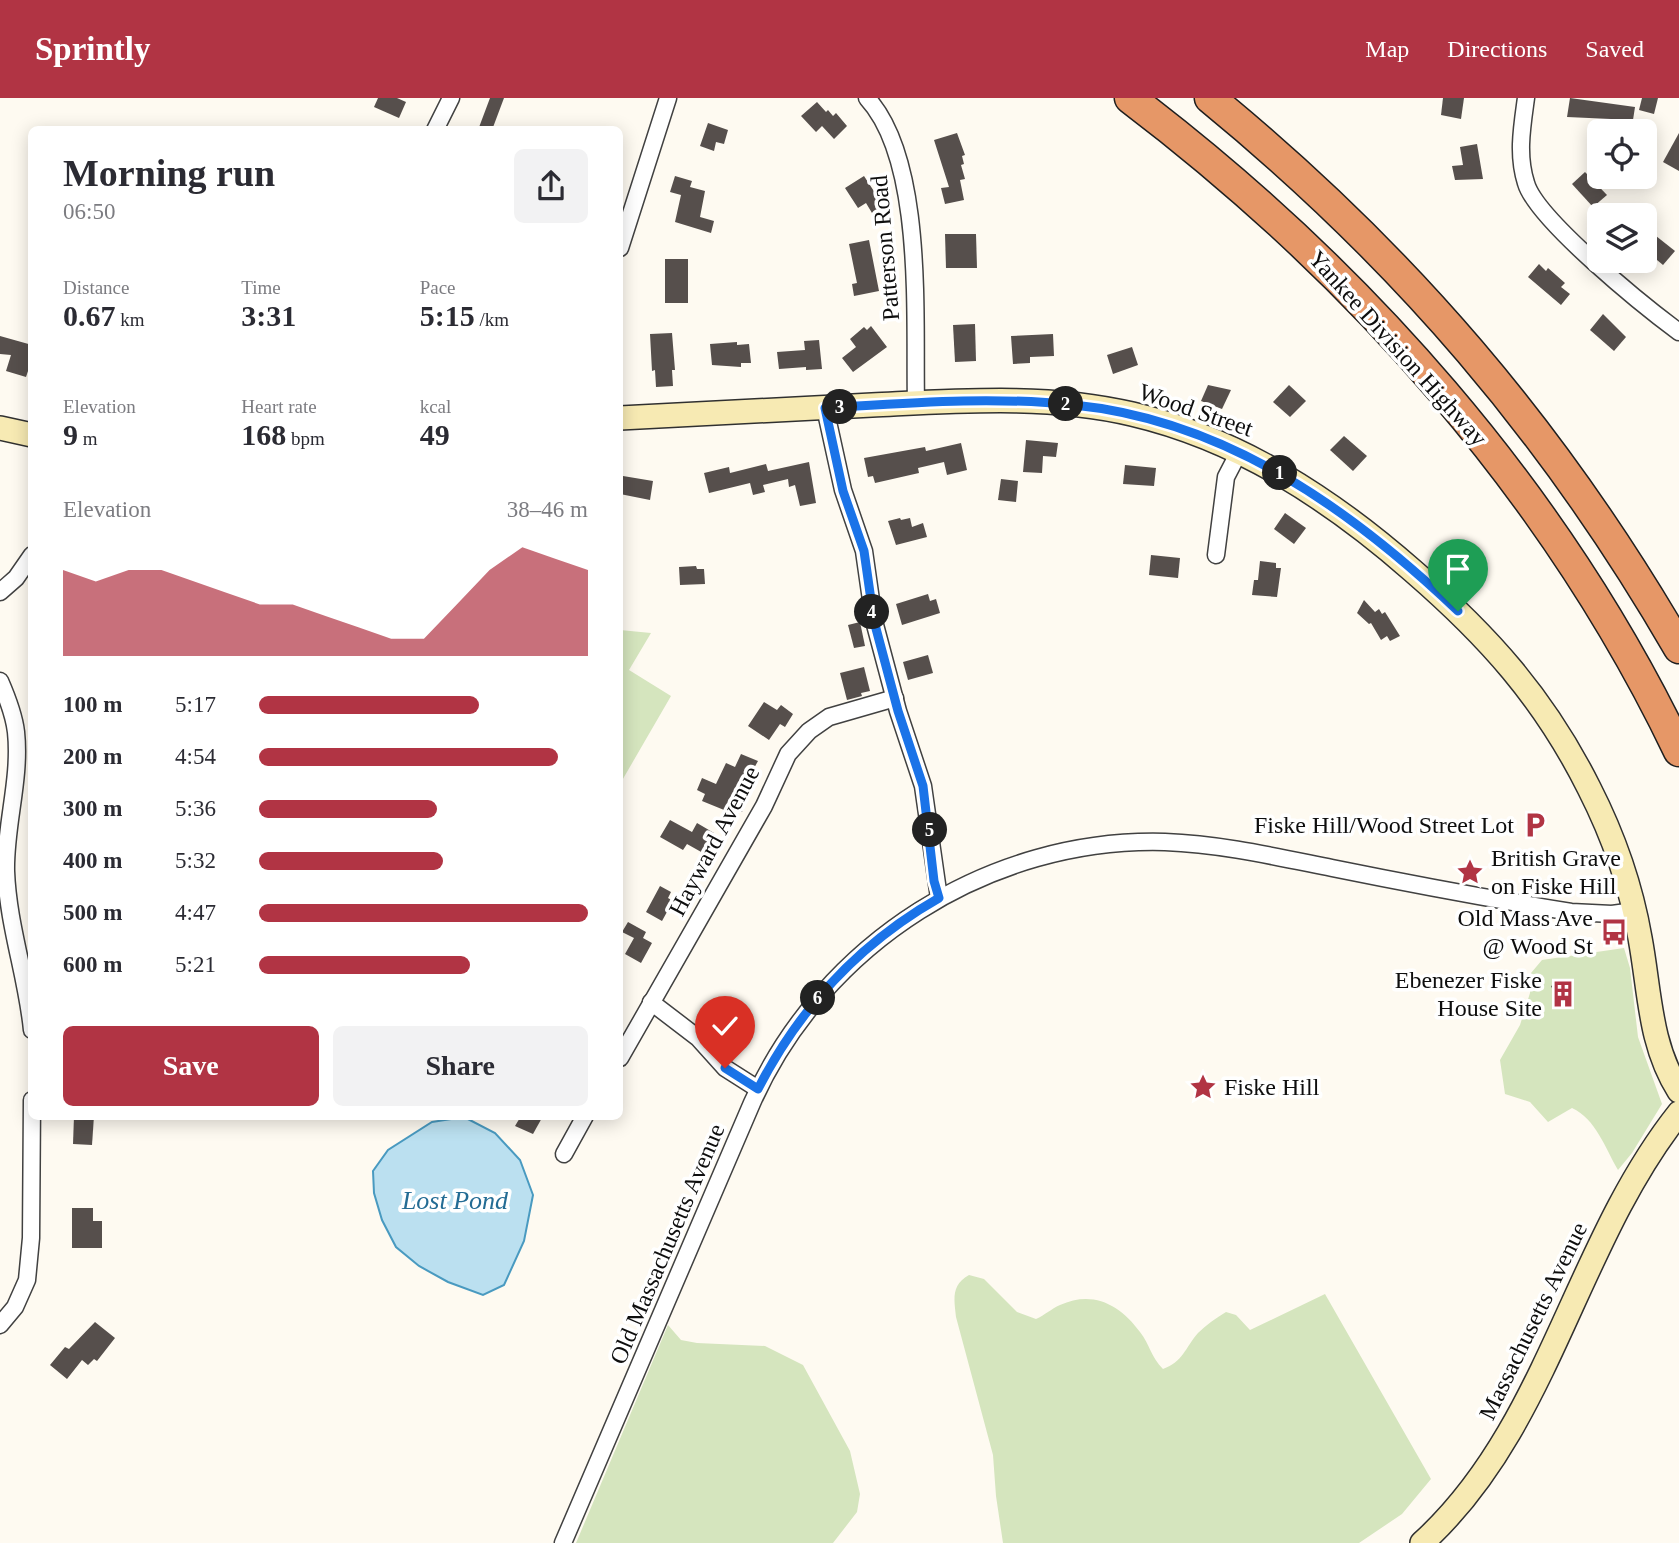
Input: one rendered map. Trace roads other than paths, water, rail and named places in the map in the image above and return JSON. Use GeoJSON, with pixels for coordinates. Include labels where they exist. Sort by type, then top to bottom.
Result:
{"type":"FeatureCollection","features":[{"type":"Feature","properties":{"kind":"highway","name":"Yankee Division Highway"},"geometry":{"type":"LineString","coordinates":[[1130,98],[1205,157],[1299,241],[1388,330],[1447,395],[1513,478],[1574,566],[1630,657],[1679,751]]}},
{"type":"Feature","properties":{"kind":"highway","name":"Yankee Division Highway"},"geometry":{"type":"LineString","coordinates":[[1210,98],[1344,217],[1421,294],[1480,360],[1572,479],[1636,576],[1679,648]]}},
{"type":"Feature","properties":{"kind":"street"},"geometry":{"type":"LineString","coordinates":[[437,126],[451,98]]}},
{"type":"Feature","properties":{"kind":"street"},"geometry":{"type":"LineString","coordinates":[[623,239],[668,98]]}},
{"type":"Feature","properties":{"kind":"street","name":"Patterson Road"},"geometry":{"type":"LineString","coordinates":[[867,98],[890,136],[903,168],[911,227],[916,403]]}},
{"type":"Feature","properties":{"kind":"street"},"geometry":{"type":"LineString","coordinates":[[1526,98],[1520,150],[1526,185],[1538,206],[1557,228],[1679,332]]}},
{"type":"Feature","properties":{"kind":"street","name":"Wood Street"},"geometry":{"type":"LineString","coordinates":[[623,418],[916,403],[1041,402],[1100,408],[1171,425],[1239,452],[1299,484],[1376,539],[1466,619],[1510,664],[1559,732],[1592,792],[1616,849],[1634,911],[1654,1034],[1665,1066],[1679,1091]]}},
{"type":"Feature","properties":{"kind":"street"},"geometry":{"type":"LineString","coordinates":[[825,408],[843,491],[864,551],[873,615],[895,698],[925,792],[934,881],[939,898]]}},
{"type":"Feature","properties":{"kind":"street"},"geometry":{"type":"LineString","coordinates":[[0,428],[28,434]]}},
{"type":"Feature","properties":{"kind":"street"},"geometry":{"type":"LineString","coordinates":[[1216,555],[1226,477],[1239,452]]}},
{"type":"Feature","properties":{"kind":"street"},"geometry":{"type":"LineString","coordinates":[[0,592],[16,578],[28,561]]}},
{"type":"Feature","properties":{"kind":"street"},"geometry":{"type":"LineString","coordinates":[[0,681],[16,730],[17,762],[6,870],[9,906],[28,998]]}},
{"type":"Feature","properties":{"kind":"street","name":"Hayward Avenue"},"geometry":{"type":"LineString","coordinates":[[623,1053],[764,806],[780,766],[791,750],[809,731],[829,717],[895,698]]}},
{"type":"Feature","properties":{"kind":"street","name":"Old Massachusetts Avenue"},"geometry":{"type":"LineString","coordinates":[[563,1543],[758,1089],[798,1024],[842,971],[890,929],[939,898],[998,871],[1054,854],[1120,843],[1167,842],[1260,854],[1571,912],[1612,914],[1634,911]]}},
{"type":"Feature","properties":{"kind":"street"},"geometry":{"type":"LineString","coordinates":[[651,1002],[698,1038],[725,1068],[758,1089]]}},
{"type":"Feature","properties":{"kind":"street","name":"Massachusetts Avenue"},"geometry":{"type":"LineString","coordinates":[[1422,1543],[1466,1498],[1508,1435],[1613,1218],[1642,1166],[1679,1113]]}},
{"type":"Feature","properties":{"kind":"street"},"geometry":{"type":"LineString","coordinates":[[0,1325],[15,1307],[27,1280],[31,1238],[32,1120]]}},
{"type":"Feature","properties":{"kind":"street"},"geometry":{"type":"LineString","coordinates":[[564,1154],[583,1120]]}},
{"type":"Feature","properties":{"kind":"water","name":"Lost Pond"},"geometry":{"type":"Polygon","coordinates":[[[470,1120],[495,1133],[520,1160],[533,1195],[524,1241],[504,1285],[483,1295],[448,1282],[419,1266],[396,1247],[382,1220],[374,1193],[373,1171],[388,1150],[432,1122],[470,1120]]]}},
{"type":"Feature","properties":{"kind":"place","name":"Fiske Hill/Wood Street Lot"},"geometry":{"type":"Point","coordinates":[1535,825]}},
{"type":"Feature","properties":{"kind":"place","name":"British Grave on Fiske Hill"},"geometry":{"type":"Point","coordinates":[1470,872]}},
{"type":"Feature","properties":{"kind":"place","name":"Old Mass Ave @ Wood St"},"geometry":{"type":"Point","coordinates":[1614,932]}},
{"type":"Feature","properties":{"kind":"place","name":"Ebenezer Fiske House Site"},"geometry":{"type":"Point","coordinates":[1563,994]}},
{"type":"Feature","properties":{"kind":"place","name":"Fiske Hill"},"geometry":{"type":"Point","coordinates":[1203,1087]}}]}
